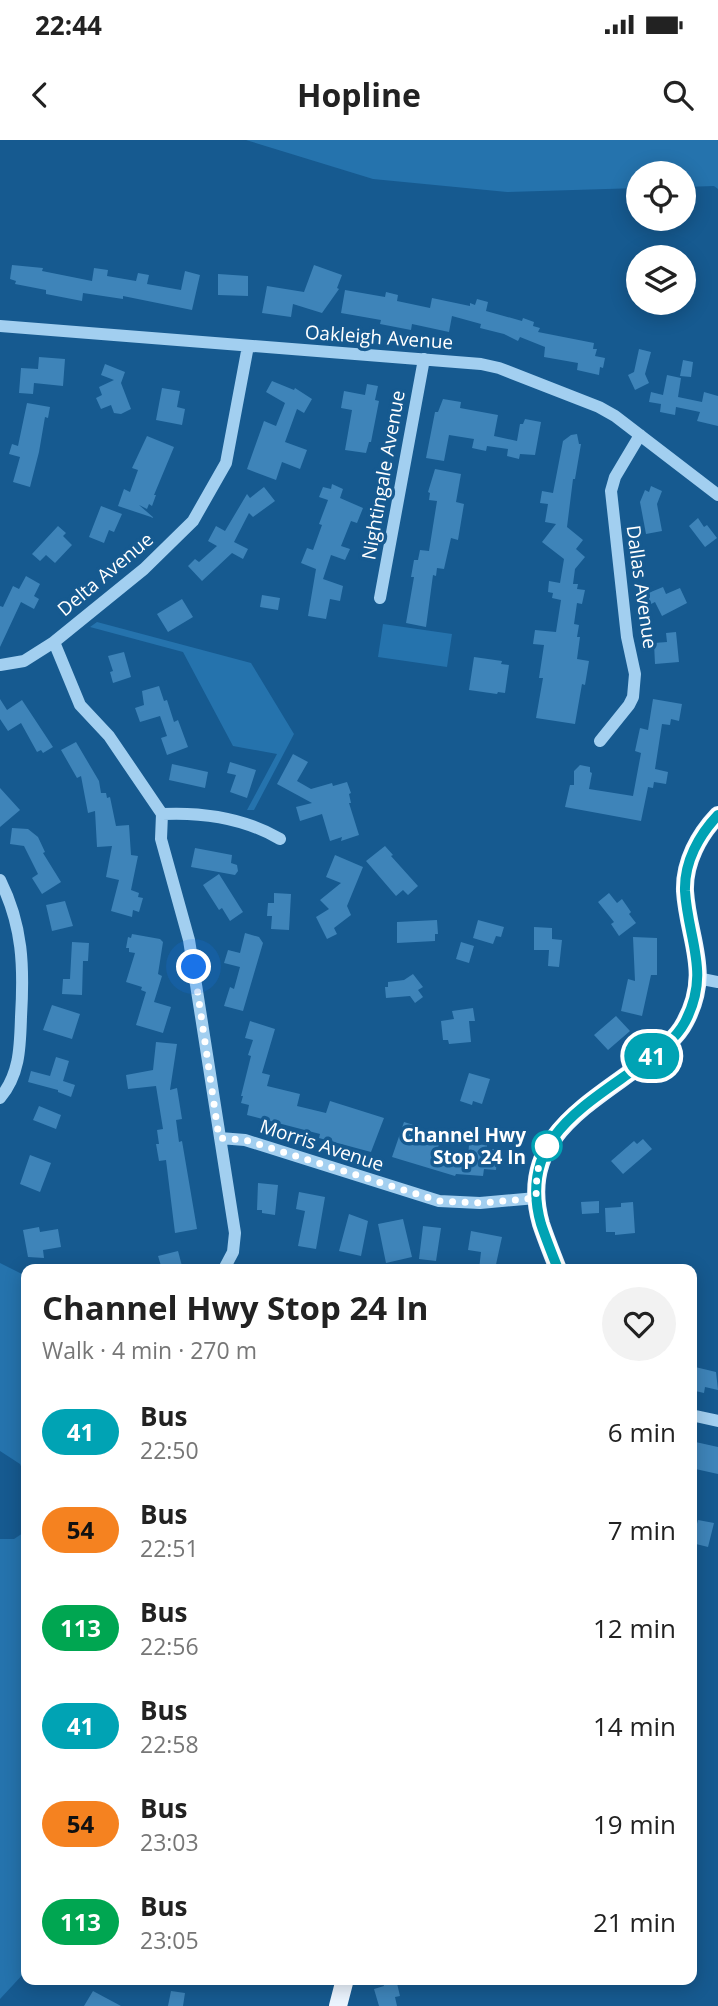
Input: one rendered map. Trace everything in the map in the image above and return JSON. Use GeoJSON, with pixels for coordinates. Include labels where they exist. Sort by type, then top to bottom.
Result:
{"type":"FeatureCollection","features":[{"type":"Feature","properties":{"kind":"main road"},"geometry":{"type":"LineString","coordinates":[[556,1264],[541,1224],[536,1198],[537,1172],[550,1140],[582,1107],[651,1057],[676,1036],[684,1025],[693,1005],[698,978],[698,958],[687,900],[686,877],[698,842],[718,815]]}},
{"type":"Feature","properties":{"kind":"main road"},"geometry":{"type":"LineString","coordinates":[[338,2006],[343,1985]]}},
{"type":"Feature","properties":{"kind":"street","name":"Oakleigh Avenue"},"geometry":{"type":"LineString","coordinates":[[0,326],[481,364],[525,377],[599,407],[718,495]]}},
{"type":"Feature","properties":{"kind":"street","name":"Delta Avenue"},"geometry":{"type":"LineString","coordinates":[[162,814],[119,749],[80,705],[54,642],[144,569],[192,521],[226,463],[248,346]]}},
{"type":"Feature","properties":{"kind":"street","name":"Nightingale Avenue"},"geometry":{"type":"LineString","coordinates":[[380,598],[424,359]]}},
{"type":"Feature","properties":{"kind":"street","name":"Dallas Avenue"},"geometry":{"type":"LineString","coordinates":[[600,741],[621,717],[633,697],[635,674],[627,638],[611,491],[620,467],[640,435]]}},
{"type":"Feature","properties":{"kind":"street"},"geometry":{"type":"LineString","coordinates":[[0,665],[24,662],[54,642]]}},
{"type":"Feature","properties":{"kind":"street"},"geometry":{"type":"LineString","coordinates":[[227,1264],[233,1252],[235,1233],[189,940],[161,839],[162,814],[191,813],[239,821],[281,839]]}},
{"type":"Feature","properties":{"kind":"street"},"geometry":{"type":"LineString","coordinates":[[0,880],[15,918],[24,967],[18,1063],[11,1082],[0,1098]]}},
{"type":"Feature","properties":{"kind":"street"},"geometry":{"type":"LineString","coordinates":[[698,978],[718,982]]}},
{"type":"Feature","properties":{"kind":"street","name":"Morris Avenue"},"geometry":{"type":"LineString","coordinates":[[219,1138],[245,1140],[439,1201],[481,1203],[536,1198]]}},
{"type":"Feature","properties":{"kind":"street"},"geometry":{"type":"LineString","coordinates":[[697,1416],[718,1421]]}},
{"type":"Feature","properties":{"kind":"shaded area"},"geometry":{"type":"Polygon","coordinates":[[[246,140],[718,140],[718,189],[714,186],[696,187],[696,161],[626,161],[626,188],[507,192],[373,179],[246,140]]]}},
{"type":"Feature","properties":{"kind":"shaded area"},"geometry":{"type":"Polygon","coordinates":[[[97,622],[251,663],[294,734],[254,810],[247,810],[277,754],[233,746],[183,652],[90,627],[97,622]]]}},
{"type":"Feature","properties":{"kind":"shaded area"},"geometry":{"type":"Polygon","coordinates":[[[383,624],[452,634],[447,667],[378,657],[383,624]]]}},
{"type":"Feature","properties":{"kind":"shaded area"},"geometry":{"type":"Polygon","coordinates":[[[0,1263],[21,1274],[21,1466],[0,1451],[0,1263]]]}},
{"type":"Feature","properties":{"kind":"shaded area"},"geometry":{"type":"Polygon","coordinates":[[[21,1534],[21,1976],[0,1999],[0,1539],[14,1539],[21,1534]]]}},
{"type":"Feature","properties":{"kind":"building"},"geometry":{"type":"Polygon","coordinates":[[[12,265],[43,268],[42,271],[92,281],[94,268],[108,270],[107,276],[136,281],[138,273],[149,275],[147,284],[181,290],[185,271],[200,275],[192,310],[123,296],[123,299],[83,293],[82,301],[46,294],[46,290],[15,284],[16,281],[10,279],[12,265]]]}},
{"type":"Feature","properties":{"kind":"building"},"geometry":{"type":"Polygon","coordinates":[[[314,265],[342,275],[337,288],[339,289],[322,313],[293,304],[291,317],[262,313],[267,286],[304,292],[314,265]]]}},
{"type":"Feature","properties":{"kind":"building"},"geometry":{"type":"Polygon","coordinates":[[[218,274],[248,276],[248,296],[218,295],[218,274]]]}},
{"type":"Feature","properties":{"kind":"building"},"geometry":{"type":"Polygon","coordinates":[[[345,290],[385,297],[386,292],[398,295],[397,301],[430,308],[432,298],[470,306],[470,303],[475,305],[477,299],[488,302],[486,311],[534,322],[533,326],[540,328],[538,332],[594,343],[593,349],[597,349],[595,356],[605,358],[603,368],[600,367],[599,375],[577,370],[578,363],[544,357],[545,347],[520,337],[518,341],[480,328],[481,324],[452,316],[449,332],[412,324],[411,330],[380,324],[381,320],[341,313],[345,290]]]}},
{"type":"Feature","properties":{"kind":"building"},"geometry":{"type":"Polygon","coordinates":[[[639,349],[651,352],[645,374],[649,383],[635,390],[628,375],[634,372],[639,349]]]}},
{"type":"Feature","properties":{"kind":"building"},"geometry":{"type":"Polygon","coordinates":[[[39,357],[65,359],[63,386],[34,383],[33,394],[19,393],[21,368],[38,369],[39,357]]]}},
{"type":"Feature","properties":{"kind":"building"},"geometry":{"type":"Polygon","coordinates":[[[683,360],[693,362],[691,377],[680,376],[683,360]]]}},
{"type":"Feature","properties":{"kind":"building"},"geometry":{"type":"Polygon","coordinates":[[[105,364],[125,372],[121,383],[131,409],[121,414],[114,413],[111,405],[101,409],[96,398],[102,395],[99,387],[114,380],[101,375],[105,364]]]}},
{"type":"Feature","properties":{"kind":"building"},"geometry":{"type":"Polygon","coordinates":[[[667,375],[681,378],[678,397],[702,402],[704,392],[718,396],[718,426],[697,421],[700,412],[676,407],[675,415],[660,412],[661,404],[649,402],[651,392],[663,395],[667,375]]]}},
{"type":"Feature","properties":{"kind":"building"},"geometry":{"type":"Polygon","coordinates":[[[272,381],[294,390],[295,388],[312,399],[304,413],[297,409],[285,442],[307,450],[300,469],[282,462],[276,480],[247,469],[264,421],[276,426],[285,403],[266,392],[272,381]]]}},
{"type":"Feature","properties":{"kind":"building"},"geometry":{"type":"Polygon","coordinates":[[[367,384],[378,386],[375,400],[379,401],[371,442],[366,453],[345,450],[352,410],[341,408],[344,391],[365,395],[367,384]]]}},
{"type":"Feature","properties":{"kind":"building"},"geometry":{"type":"Polygon","coordinates":[[[162,388],[180,391],[177,407],[185,409],[182,425],[156,420],[162,388]]]}},
{"type":"Feature","properties":{"kind":"building"},"geometry":{"type":"Polygon","coordinates":[[[443,399],[461,402],[460,408],[498,415],[494,436],[517,441],[520,424],[523,424],[525,419],[541,422],[535,455],[520,454],[519,459],[507,456],[508,449],[487,446],[486,451],[472,448],[474,439],[449,435],[444,461],[426,458],[435,412],[438,412],[443,399]]]}},
{"type":"Feature","properties":{"kind":"building"},"geometry":{"type":"Polygon","coordinates":[[[27,403],[50,407],[48,418],[45,417],[30,487],[13,482],[20,457],[9,454],[12,444],[18,446],[27,403]]]}},
{"type":"Feature","properties":{"kind":"building"},"geometry":{"type":"Polygon","coordinates":[[[577,434],[581,444],[567,527],[583,540],[576,549],[585,557],[575,569],[573,584],[578,584],[577,589],[585,590],[582,604],[577,603],[574,624],[579,625],[577,659],[589,661],[575,724],[536,718],[543,678],[539,678],[544,645],[533,644],[535,630],[556,632],[561,600],[552,598],[553,593],[548,592],[549,581],[560,583],[564,559],[542,542],[556,524],[545,522],[548,504],[540,503],[542,491],[553,493],[563,441],[577,434]]]}},
{"type":"Feature","properties":{"kind":"building"},"geometry":{"type":"Polygon","coordinates":[[[147,436],[174,447],[152,506],[149,504],[147,509],[139,505],[154,518],[118,506],[124,489],[130,492],[138,470],[132,468],[147,436]]]}},
{"type":"Feature","properties":{"kind":"building"},"geometry":{"type":"Polygon","coordinates":[[[435,469],[461,474],[456,502],[464,504],[458,540],[451,538],[444,569],[437,568],[436,576],[433,575],[426,627],[406,623],[414,577],[411,577],[414,560],[418,560],[420,550],[429,551],[437,501],[429,500],[428,492],[435,469]]]}},
{"type":"Feature","properties":{"kind":"building"},"geometry":{"type":"Polygon","coordinates":[[[332,484],[343,489],[340,498],[363,508],[357,523],[351,521],[341,546],[350,549],[345,560],[331,555],[323,579],[343,586],[340,601],[330,599],[326,619],[308,616],[316,569],[301,563],[307,548],[313,550],[322,525],[319,524],[328,500],[319,497],[323,487],[331,489],[332,484]]]}},
{"type":"Feature","properties":{"kind":"building"},"geometry":{"type":"Polygon","coordinates":[[[651,486],[662,491],[657,504],[662,531],[646,534],[640,502],[645,490],[649,492],[651,486]]]}},
{"type":"Feature","properties":{"kind":"building"},"geometry":{"type":"Polygon","coordinates":[[[264,487],[275,501],[253,517],[249,513],[234,542],[248,549],[243,559],[232,553],[202,581],[188,566],[195,559],[199,562],[217,546],[208,541],[216,526],[225,531],[247,494],[250,498],[264,487]]]}},
{"type":"Feature","properties":{"kind":"building"},"geometry":{"type":"Polygon","coordinates":[[[101,506],[122,514],[114,532],[109,530],[104,543],[89,537],[101,506]]]}},
{"type":"Feature","properties":{"kind":"building"},"geometry":{"type":"Polygon","coordinates":[[[698,518],[717,538],[705,547],[689,526],[698,518]]]}},
{"type":"Feature","properties":{"kind":"building"},"geometry":{"type":"Polygon","coordinates":[[[58,526],[66,533],[63,536],[72,545],[55,563],[46,555],[40,561],[32,554],[58,526]]]}},
{"type":"Feature","properties":{"kind":"building"},"geometry":{"type":"Polygon","coordinates":[[[26,576],[40,584],[34,596],[39,599],[34,609],[21,602],[0,647],[0,606],[3,607],[13,586],[19,589],[26,576]]]}},
{"type":"Feature","properties":{"kind":"building"},"geometry":{"type":"Polygon","coordinates":[[[663,587],[666,594],[680,588],[687,603],[662,616],[655,602],[651,604],[646,594],[663,587]]]}},
{"type":"Feature","properties":{"kind":"building"},"geometry":{"type":"Polygon","coordinates":[[[262,595],[280,598],[278,610],[260,607],[262,595]]]}},
{"type":"Feature","properties":{"kind":"building"},"geometry":{"type":"Polygon","coordinates":[[[182,599],[193,617],[168,632],[157,614],[182,599]]]}},
{"type":"Feature","properties":{"kind":"building"},"geometry":{"type":"Polygon","coordinates":[[[676,632],[679,662],[655,664],[654,643],[667,642],[666,633],[676,632]]]}},
{"type":"Feature","properties":{"kind":"building"},"geometry":{"type":"Polygon","coordinates":[[[124,652],[131,677],[113,683],[110,672],[113,671],[108,656],[124,652]]]}},
{"type":"Feature","properties":{"kind":"building"},"geometry":{"type":"Polygon","coordinates":[[[474,657],[502,661],[501,664],[509,665],[505,693],[469,690],[474,657]]]}},
{"type":"Feature","properties":{"kind":"building"},"geometry":{"type":"Polygon","coordinates":[[[159,686],[174,722],[178,720],[188,747],[167,755],[161,738],[167,736],[160,716],[140,722],[135,708],[144,705],[142,691],[159,686]]]}},
{"type":"Feature","properties":{"kind":"building"},"geometry":{"type":"Polygon","coordinates":[[[0,699],[7,710],[22,700],[53,747],[43,753],[41,750],[37,752],[21,723],[8,731],[0,719],[0,699]]]}},
{"type":"Feature","properties":{"kind":"building"},"geometry":{"type":"Polygon","coordinates":[[[653,699],[682,704],[679,721],[671,719],[670,725],[662,724],[655,769],[668,772],[666,784],[654,782],[653,788],[648,787],[641,821],[565,807],[570,785],[574,785],[574,771],[580,765],[590,767],[592,773],[589,789],[633,796],[641,753],[635,751],[640,728],[648,730],[653,699]]]}},
{"type":"Feature","properties":{"kind":"building"},"geometry":{"type":"Polygon","coordinates":[[[76,742],[99,781],[101,793],[106,793],[107,798],[110,797],[116,826],[129,825],[131,855],[138,856],[131,890],[143,898],[139,912],[133,910],[132,917],[111,911],[119,880],[106,877],[112,846],[97,847],[95,811],[88,813],[81,776],[77,778],[61,750],[76,742]]]}},
{"type":"Feature","properties":{"kind":"building"},"geometry":{"type":"Polygon","coordinates":[[[293,754],[308,762],[297,781],[311,789],[347,782],[351,793],[349,803],[359,835],[341,841],[342,837],[330,841],[322,814],[300,821],[296,807],[312,803],[277,784],[293,754]]]}},
{"type":"Feature","properties":{"kind":"building"},"geometry":{"type":"Polygon","coordinates":[[[230,762],[256,770],[247,798],[230,792],[236,775],[227,773],[230,762]]]}},
{"type":"Feature","properties":{"kind":"building"},"geometry":{"type":"Polygon","coordinates":[[[172,764],[208,772],[205,788],[169,780],[172,764]]]}},
{"type":"Feature","properties":{"kind":"building"},"geometry":{"type":"Polygon","coordinates":[[[0,788],[20,810],[0,827],[0,788]]]}},
{"type":"Feature","properties":{"kind":"building"},"geometry":{"type":"Polygon","coordinates":[[[12,828],[28,829],[38,837],[45,852],[43,853],[61,882],[42,894],[32,878],[38,874],[24,846],[10,844],[12,828]]]}},
{"type":"Feature","properties":{"kind":"building"},"geometry":{"type":"Polygon","coordinates":[[[385,846],[418,886],[408,895],[403,890],[396,896],[366,861],[385,846]]]}},
{"type":"Feature","properties":{"kind":"building"},"geometry":{"type":"Polygon","coordinates":[[[195,848],[232,855],[231,863],[237,865],[238,871],[235,875],[191,867],[195,848]]]}},
{"type":"Feature","properties":{"kind":"building"},"geometry":{"type":"Polygon","coordinates":[[[335,855],[363,867],[347,906],[351,915],[334,928],[337,934],[327,939],[316,917],[329,909],[320,900],[341,883],[326,877],[335,855]]]}},
{"type":"Feature","properties":{"kind":"building"},"geometry":{"type":"Polygon","coordinates":[[[219,874],[243,912],[230,921],[222,908],[219,910],[203,885],[219,874]]]}},
{"type":"Feature","properties":{"kind":"building"},"geometry":{"type":"Polygon","coordinates":[[[274,893],[291,894],[289,930],[271,929],[272,916],[267,916],[268,903],[274,903],[274,893]]]}},
{"type":"Feature","properties":{"kind":"building"},"geometry":{"type":"Polygon","coordinates":[[[609,893],[617,903],[622,899],[636,923],[619,936],[611,924],[614,922],[598,902],[609,893]]]}},
{"type":"Feature","properties":{"kind":"building"},"geometry":{"type":"Polygon","coordinates":[[[65,901],[73,926],[52,931],[46,905],[65,901]]]}},
{"type":"Feature","properties":{"kind":"building"},"geometry":{"type":"Polygon","coordinates":[[[437,920],[438,934],[435,934],[435,941],[397,943],[397,922],[437,920]]]}},
{"type":"Feature","properties":{"kind":"building"},"geometry":{"type":"Polygon","coordinates":[[[478,920],[504,927],[501,937],[496,936],[493,944],[473,938],[478,920]]]}},
{"type":"Feature","properties":{"kind":"building"},"geometry":{"type":"Polygon","coordinates":[[[534,927],[552,928],[552,939],[562,940],[559,967],[548,966],[549,950],[534,950],[534,927]]]}},
{"type":"Feature","properties":{"kind":"building"},"geometry":{"type":"Polygon","coordinates":[[[245,933],[259,937],[263,943],[243,1011],[224,1006],[230,987],[234,989],[240,967],[224,963],[228,950],[240,953],[245,933]]]}},
{"type":"Feature","properties":{"kind":"building"},"geometry":{"type":"Polygon","coordinates":[[[132,934],[160,939],[163,942],[158,974],[162,976],[154,1002],[171,1007],[163,1033],[136,1025],[146,992],[141,990],[142,987],[126,982],[135,953],[126,948],[128,937],[131,938],[132,934]]]}},
{"type":"Feature","properties":{"kind":"building"},"geometry":{"type":"Polygon","coordinates":[[[633,937],[657,938],[657,975],[651,975],[642,1016],[621,1011],[628,979],[635,981],[633,937]]]}},
{"type":"Feature","properties":{"kind":"building"},"geometry":{"type":"Polygon","coordinates":[[[72,942],[89,943],[88,961],[83,961],[82,995],[62,994],[63,979],[70,979],[72,942]]]}},
{"type":"Feature","properties":{"kind":"building"},"geometry":{"type":"Polygon","coordinates":[[[461,942],[474,946],[469,963],[456,959],[461,942]]]}},
{"type":"Feature","properties":{"kind":"building"},"geometry":{"type":"Polygon","coordinates":[[[413,974],[423,987],[418,990],[423,997],[415,1003],[410,996],[386,998],[385,987],[388,987],[388,982],[404,980],[413,974]]]}},
{"type":"Feature","properties":{"kind":"building"},"geometry":{"type":"Polygon","coordinates":[[[52,1005],[80,1014],[72,1039],[43,1030],[52,1005]]]}},
{"type":"Feature","properties":{"kind":"building"},"geometry":{"type":"Polygon","coordinates":[[[473,1008],[475,1021],[469,1021],[471,1042],[449,1044],[448,1040],[443,1040],[441,1021],[454,1019],[452,1011],[473,1008]]]}},
{"type":"Feature","properties":{"kind":"building"},"geometry":{"type":"Polygon","coordinates":[[[616,1016],[630,1031],[608,1050],[594,1035],[616,1016]]]}},
{"type":"Feature","properties":{"kind":"building"},"geometry":{"type":"Polygon","coordinates":[[[250,1021],[275,1029],[262,1073],[270,1075],[267,1086],[300,1094],[297,1106],[326,1113],[330,1101],[384,1118],[371,1152],[319,1138],[320,1134],[247,1115],[249,1105],[241,1103],[241,1096],[253,1040],[245,1038],[250,1021]]]}},
{"type":"Feature","properties":{"kind":"building"},"geometry":{"type":"Polygon","coordinates":[[[156,1042],[177,1044],[170,1090],[177,1088],[182,1119],[176,1120],[179,1142],[182,1141],[197,1229],[175,1233],[166,1160],[159,1161],[156,1144],[159,1144],[157,1130],[163,1129],[156,1086],[128,1089],[126,1075],[153,1070],[156,1042]]]}},
{"type":"Feature","properties":{"kind":"building"},"geometry":{"type":"Polygon","coordinates":[[[56,1057],[69,1061],[63,1081],[75,1085],[71,1097],[58,1090],[28,1082],[31,1071],[50,1076],[56,1057]]]}},
{"type":"Feature","properties":{"kind":"building"},"geometry":{"type":"Polygon","coordinates":[[[469,1073],[490,1079],[482,1104],[473,1101],[472,1105],[460,1101],[469,1073]]]}},
{"type":"Feature","properties":{"kind":"building"},"geometry":{"type":"Polygon","coordinates":[[[39,1106],[61,1115],[56,1129],[33,1120],[39,1106]]]}},
{"type":"Feature","properties":{"kind":"building"},"geometry":{"type":"Polygon","coordinates":[[[404,1122],[420,1127],[418,1134],[440,1140],[437,1152],[468,1161],[469,1144],[498,1149],[496,1170],[484,1169],[483,1176],[455,1176],[392,1157],[404,1122]]]}},
{"type":"Feature","properties":{"kind":"building"},"geometry":{"type":"Polygon","coordinates":[[[643,1139],[652,1149],[623,1174],[611,1161],[634,1141],[637,1144],[643,1139]]]}},
{"type":"Feature","properties":{"kind":"building"},"geometry":{"type":"Polygon","coordinates":[[[30,1155],[51,1163],[40,1192],[20,1184],[30,1155]]]}},
{"type":"Feature","properties":{"kind":"building"},"geometry":{"type":"Polygon","coordinates":[[[258,1183],[278,1185],[275,1215],[257,1210],[258,1183]]]}},
{"type":"Feature","properties":{"kind":"building"},"geometry":{"type":"Polygon","coordinates":[[[299,1192],[325,1197],[316,1249],[298,1246],[305,1211],[296,1209],[299,1192]]]}},
{"type":"Feature","properties":{"kind":"building"},"geometry":{"type":"Polygon","coordinates":[[[599,1201],[599,1213],[582,1214],[581,1202],[599,1201]]]}},
{"type":"Feature","properties":{"kind":"building"},"geometry":{"type":"Polygon","coordinates":[[[633,1202],[635,1233],[615,1235],[615,1232],[606,1232],[605,1208],[621,1207],[621,1203],[633,1202]]]}},
{"type":"Feature","properties":{"kind":"building"},"geometry":{"type":"Polygon","coordinates":[[[349,1214],[368,1221],[361,1256],[339,1251],[349,1214]]]}},
{"type":"Feature","properties":{"kind":"building"},"geometry":{"type":"Polygon","coordinates":[[[403,1219],[412,1257],[386,1263],[378,1224],[403,1219]]]}},
{"type":"Feature","properties":{"kind":"building"},"geometry":{"type":"Polygon","coordinates":[[[423,1226],[441,1228],[436,1261],[419,1259],[423,1226]]]}},
{"type":"Feature","properties":{"kind":"building"},"geometry":{"type":"Polygon","coordinates":[[[39,1227],[40,1232],[58,1229],[61,1247],[43,1250],[44,1258],[28,1257],[23,1230],[39,1227]]]}},
{"type":"Feature","properties":{"kind":"building"},"geometry":{"type":"Polygon","coordinates":[[[471,1231],[502,1237],[496,1264],[480,1264],[481,1252],[468,1250],[471,1231]]]}},
{"type":"Feature","properties":{"kind":"building"},"geometry":{"type":"Polygon","coordinates":[[[178,1251],[181,1264],[160,1264],[158,1256],[178,1251]]]}},
{"type":"Feature","properties":{"kind":"building"},"geometry":{"type":"Polygon","coordinates":[[[697,1367],[716,1372],[718,1390],[705,1387],[704,1393],[697,1391],[697,1367]]]}},
{"type":"Feature","properties":{"kind":"building"},"geometry":{"type":"Polygon","coordinates":[[[697,1442],[718,1447],[718,1474],[697,1469],[697,1442]]]}},
{"type":"Feature","properties":{"kind":"building"},"geometry":{"type":"Polygon","coordinates":[[[698,1520],[714,1523],[708,1547],[697,1544],[698,1520]]]}},
{"type":"Feature","properties":{"kind":"building"},"geometry":{"type":"Polygon","coordinates":[[[397,1985],[400,1996],[395,1997],[397,2006],[379,2006],[374,1989],[397,1985]]]}},
{"type":"Feature","properties":{"kind":"building"},"geometry":{"type":"Polygon","coordinates":[[[93,1991],[121,2006],[84,2006],[93,1991]]]}},
{"type":"Feature","properties":{"kind":"building"},"geometry":{"type":"Polygon","coordinates":[[[171,1991],[185,1993],[183,2006],[168,2006],[171,1991]]]}},
{"type":"Feature","properties":{"kind":"bus line","name":"41"},"geometry":{"type":"LineString","coordinates":[[556,1264],[541,1224],[536,1198],[540,1161],[550,1140],[582,1107],[651,1057],[676,1036],[684,1025],[693,1005],[698,978],[696,942],[685,891],[686,877],[698,842],[718,815]]}},
{"type":"Feature","properties":{"kind":"place","name":"Channel Hwy Stop 24 In"},"geometry":{"type":"Point","coordinates":[547,1146]}},
{"type":"Feature","properties":{"kind":"route"},"geometry":{"type":"LineString","coordinates":[[194,967],[219,1138],[245,1140],[425,1197],[456,1204],[536,1198],[537,1172],[547,1146]]}}]}
